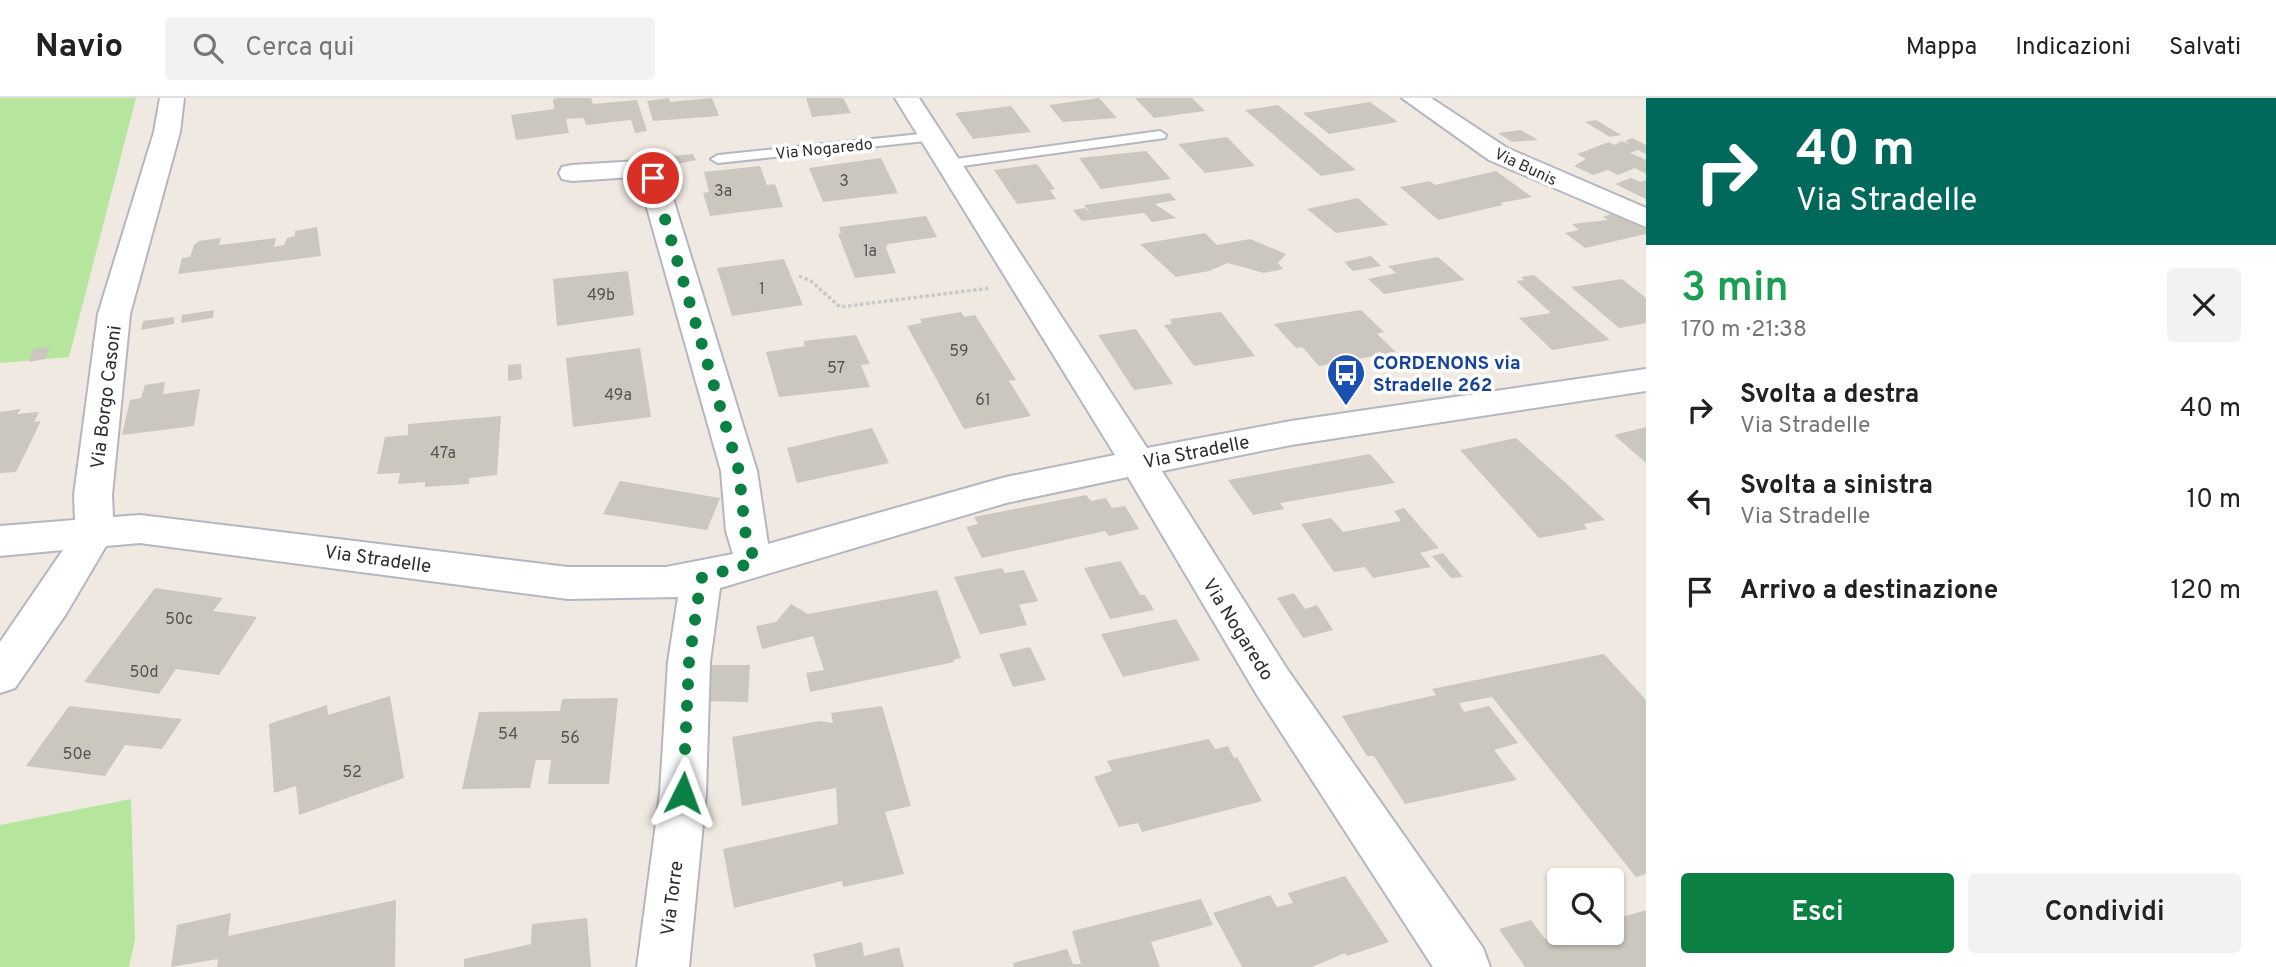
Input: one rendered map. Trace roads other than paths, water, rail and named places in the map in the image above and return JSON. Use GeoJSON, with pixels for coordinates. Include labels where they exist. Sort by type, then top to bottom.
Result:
{"type":"FeatureCollection","features":[{"type":"Feature","properties":{"kind":"street","name":"Via Borgo Casoni"},"geometry":{"type":"LineString","coordinates":[[95,531],[93,495],[114,314],[166,132],[172,98]]}},
{"type":"Feature","properties":{"kind":"street","name":"Via Nogaredo"},"geometry":{"type":"LineString","coordinates":[[907,98],[1272,682],[1464,967]]}},
{"type":"Feature","properties":{"kind":"street","name":"Via Bunis"},"geometry":{"type":"LineString","coordinates":[[1415,98],[1498,154],[1646,218]]}},
{"type":"Feature","properties":{"kind":"street"},"geometry":{"type":"LineString","coordinates":[[572,173],[639,169],[653,178],[739,471],[745,531],[755,562]]}},
{"type":"Feature","properties":{"kind":"street","name":"Via Stradelle"},"geometry":{"type":"LineString","coordinates":[[0,541],[140,529],[198,534],[568,583],[666,583],[701,578],[1006,490],[1136,463],[1291,433],[1646,380]]}},
{"type":"Feature","properties":{"kind":"street"},"geometry":{"type":"LineString","coordinates":[[0,675],[52,603],[95,531]]}},
{"type":"Feature","properties":{"kind":"street","name":"Via Torre"},"geometry":{"type":"LineString","coordinates":[[663,967],[683,793],[689,662],[701,578]]}},
{"type":"Feature","properties":{"kind":"lane","name":"Via Nogaredo"},"geometry":{"type":"LineString","coordinates":[[718,159],[939,151],[1160,135]]}},
{"type":"Feature","properties":{"kind":"place","name":"CORDENONS via Stradelle 262"},"geometry":{"type":"Point","coordinates":[1346,407]}}]}
